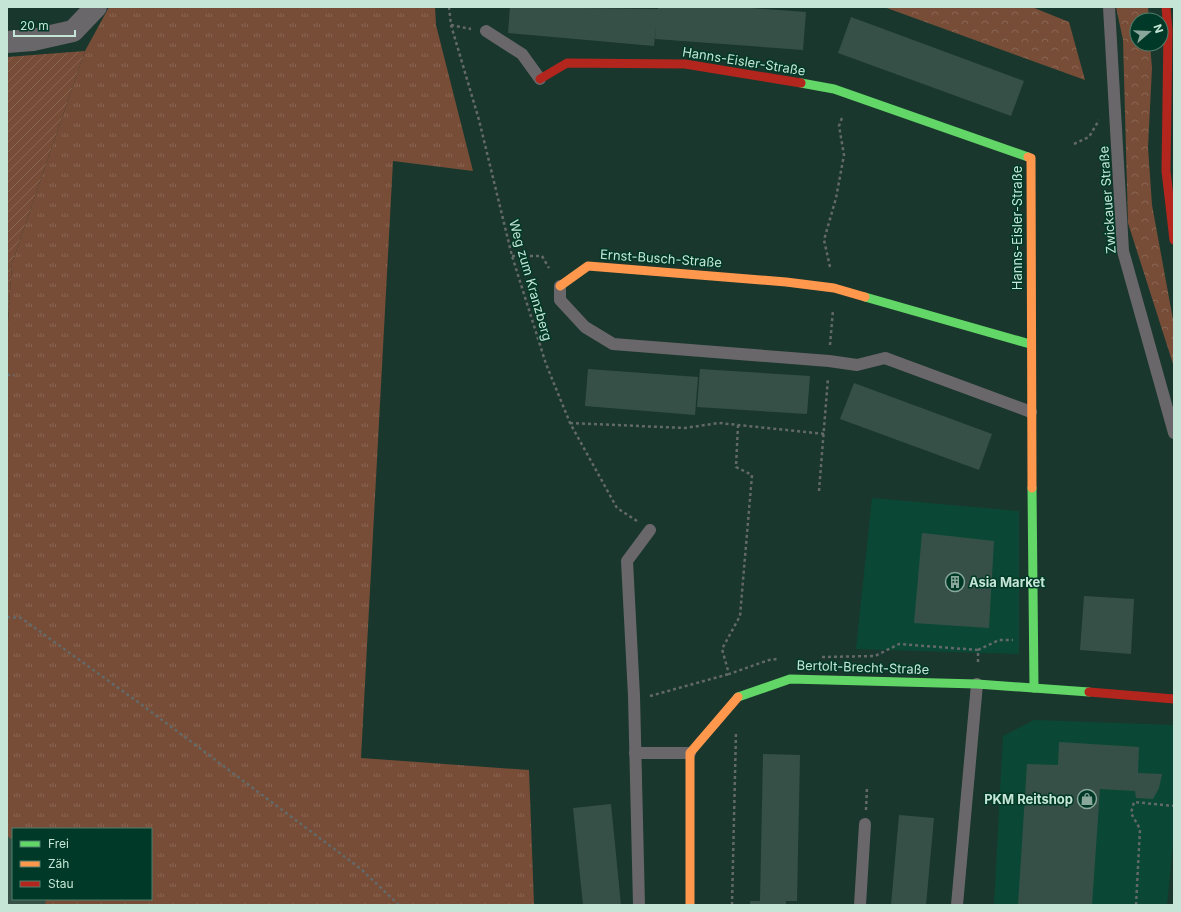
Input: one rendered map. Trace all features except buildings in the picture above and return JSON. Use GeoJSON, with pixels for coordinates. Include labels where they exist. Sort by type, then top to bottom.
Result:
{"type":"FeatureCollection","features":[{"type":"Feature","properties":{"kind":"street"},"geometry":{"type":"LineString","coordinates":[[1166,7],[1168,31],[1166,171],[1174,240]]}},
{"type":"Feature","properties":{"kind":"street"},"geometry":{"type":"LineString","coordinates":[[7,42],[33,40],[73,31],[96,8]]}},
{"type":"Feature","properties":{"kind":"street","name":"Hanns-Eisler-Straße"},"geometry":{"type":"LineString","coordinates":[[540,79],[566,63],[685,64],[766,76],[834,89],[1031,158],[1030,344],[1034,688]]}},
{"type":"Feature","properties":{"kind":"street","name":"Ernst-Busch-Straße"},"geometry":{"type":"LineString","coordinates":[[560,286],[588,266],[786,282],[834,288],[1030,344]]}},
{"type":"Feature","properties":{"kind":"street","name":"Bertolt-Brecht-Straße"},"geometry":{"type":"LineString","coordinates":[[690,753],[736,698],[790,678],[977,684],[1174,699]]}},
{"type":"Feature","properties":{"kind":"street"},"geometry":{"type":"LineString","coordinates":[[690,753],[690,905]]}},
{"type":"Feature","properties":{"kind":"lane","name":"Zwickauer Straße"},"geometry":{"type":"LineString","coordinates":[[1109,7],[1123,251],[1174,433]]}},
{"type":"Feature","properties":{"kind":"lane"},"geometry":{"type":"LineString","coordinates":[[486,31],[522,54],[540,79]]}},
{"type":"Feature","properties":{"kind":"lane"},"geometry":{"type":"LineString","coordinates":[[560,286],[560,300],[585,327],[613,344],[830,361],[857,365],[885,358],[1031,412]]}},
{"type":"Feature","properties":{"kind":"lane"},"geometry":{"type":"LineString","coordinates":[[640,905],[634,696],[627,561],[650,530]]}},
{"type":"Feature","properties":{"kind":"lane"},"geometry":{"type":"LineString","coordinates":[[957,905],[977,684]]}},
{"type":"Feature","properties":{"kind":"lane"},"geometry":{"type":"LineString","coordinates":[[635,753],[690,753]]}},
{"type":"Feature","properties":{"kind":"lane"},"geometry":{"type":"LineString","coordinates":[[860,905],[865,824]]}},
{"type":"Feature","properties":{"kind":"path","name":"Weg zum Kranzberg"},"geometry":{"type":"LineString","coordinates":[[448,7],[451,25],[479,120],[512,256],[546,364],[570,423],[617,508],[650,530]]}},
{"type":"Feature","properties":{"kind":"path"},"geometry":{"type":"LineString","coordinates":[[451,25],[486,31]]}},
{"type":"Feature","properties":{"kind":"path"},"geometry":{"type":"LineString","coordinates":[[1074,144],[1089,136],[1114,94]]}},
{"type":"Feature","properties":{"kind":"path"},"geometry":{"type":"LineString","coordinates":[[819,491],[825,434],[834,288],[824,240],[836,198],[844,155],[839,126],[851,96]]}},
{"type":"Feature","properties":{"kind":"path"},"geometry":{"type":"LineString","coordinates":[[512,256],[542,256],[560,286]]}},
{"type":"Feature","properties":{"kind":"path"},"geometry":{"type":"LineString","coordinates":[[7,375],[14,375]]}},
{"type":"Feature","properties":{"kind":"path"},"geometry":{"type":"LineString","coordinates":[[570,423],[685,428],[719,423],[825,434]]}},
{"type":"Feature","properties":{"kind":"path"},"geometry":{"type":"LineString","coordinates":[[736,698],[722,649],[740,616],[752,475],[736,467],[738,425]]}},
{"type":"Feature","properties":{"kind":"path"},"geometry":{"type":"LineString","coordinates":[[7,617],[21,618],[142,706],[361,869],[399,905]]}},
{"type":"Feature","properties":{"kind":"path"},"geometry":{"type":"LineString","coordinates":[[819,657],[875,656],[899,644],[978,650],[998,640],[1034,640]]}},
{"type":"Feature","properties":{"kind":"path"},"geometry":{"type":"LineString","coordinates":[[977,684],[978,650]]}},
{"type":"Feature","properties":{"kind":"path"},"geometry":{"type":"LineString","coordinates":[[634,696],[649,696],[729,674],[769,660],[783,659]]}},
{"type":"Feature","properties":{"kind":"path"},"geometry":{"type":"LineString","coordinates":[[732,905],[736,729]]}},
{"type":"Feature","properties":{"kind":"path"},"geometry":{"type":"LineString","coordinates":[[865,824],[866,787]]}},
{"type":"Feature","properties":{"kind":"path"},"geometry":{"type":"LineString","coordinates":[[1136,905],[1140,829],[1131,814],[1134,802],[1174,806]]}},
{"type":"Feature","properties":{"kind":"shaded area"},"geometry":{"type":"Polygon","coordinates":[[[872,498],[1019,511],[1019,654],[856,649],[872,498]]]}},
{"type":"Feature","properties":{"kind":"shaded area"},"geometry":{"type":"Polygon","coordinates":[[[1034,720],[1174,725],[1174,834],[1167,905],[994,905],[1003,736],[1034,720]]]}},
{"type":"Feature","properties":{"kind":"green space"},"geometry":{"type":"Polygon","coordinates":[[[109,7],[435,7],[436,25],[473,171],[393,161],[361,758],[529,770],[534,905],[7,905],[7,336],[12,263],[85,51],[109,7]]]}},
{"type":"Feature","properties":{"kind":"green space"},"geometry":{"type":"Polygon","coordinates":[[[884,7],[1032,7],[1069,22],[1085,80],[884,7]]]}},
{"type":"Feature","properties":{"kind":"green space"},"geometry":{"type":"Polygon","coordinates":[[[1116,7],[1148,7],[1148,12],[1129,12],[1129,52],[1151,52],[1152,68],[1148,147],[1152,205],[1174,325],[1174,367],[1128,223],[1123,40],[1116,7]]]}},
{"type":"Feature","properties":{"kind":"green space"},"geometry":{"type":"Polygon","coordinates":[[[85,51],[12,263],[7,336],[7,57],[85,51]]]}},
{"type":"Feature","properties":{"kind":"traffic: fast"},"geometry":{"type":"LineString","coordinates":[[801,83],[834,89],[1028,157]]}},
{"type":"Feature","properties":{"kind":"traffic: fast"},"geometry":{"type":"LineString","coordinates":[[865,297],[1030,344]]}},
{"type":"Feature","properties":{"kind":"traffic: fast"},"geometry":{"type":"LineString","coordinates":[[1032,488],[1034,688]]}},
{"type":"Feature","properties":{"kind":"traffic: fast"},"geometry":{"type":"LineString","coordinates":[[738,697],[790,679],[977,684],[1089,692]]}},
{"type":"Feature","properties":{"kind":"traffic: slow"},"geometry":{"type":"LineString","coordinates":[[1028,157],[1031,158],[1032,488]]}},
{"type":"Feature","properties":{"kind":"traffic: slow"},"geometry":{"type":"LineString","coordinates":[[560,286],[588,266],[786,282],[834,288],[865,297]]}},
{"type":"Feature","properties":{"kind":"traffic: slow"},"geometry":{"type":"LineString","coordinates":[[690,905],[690,753],[738,697]]}},
{"type":"Feature","properties":{"kind":"traffic: jam"},"geometry":{"type":"LineString","coordinates":[[1166,7],[1168,31],[1166,171],[1174,240]]}},
{"type":"Feature","properties":{"kind":"traffic: jam"},"geometry":{"type":"LineString","coordinates":[[540,79],[567,63],[685,64],[801,83]]}},
{"type":"Feature","properties":{"kind":"traffic: jam"},"geometry":{"type":"LineString","coordinates":[[1089,692],[1174,699]]}},
{"type":"Feature","properties":{"kind":"place","name":"Asia Market"},"geometry":{"type":"Point","coordinates":[955,582]}},
{"type":"Feature","properties":{"kind":"place","name":"PKM Reitshop"},"geometry":{"type":"Point","coordinates":[1087,799]}}]}
